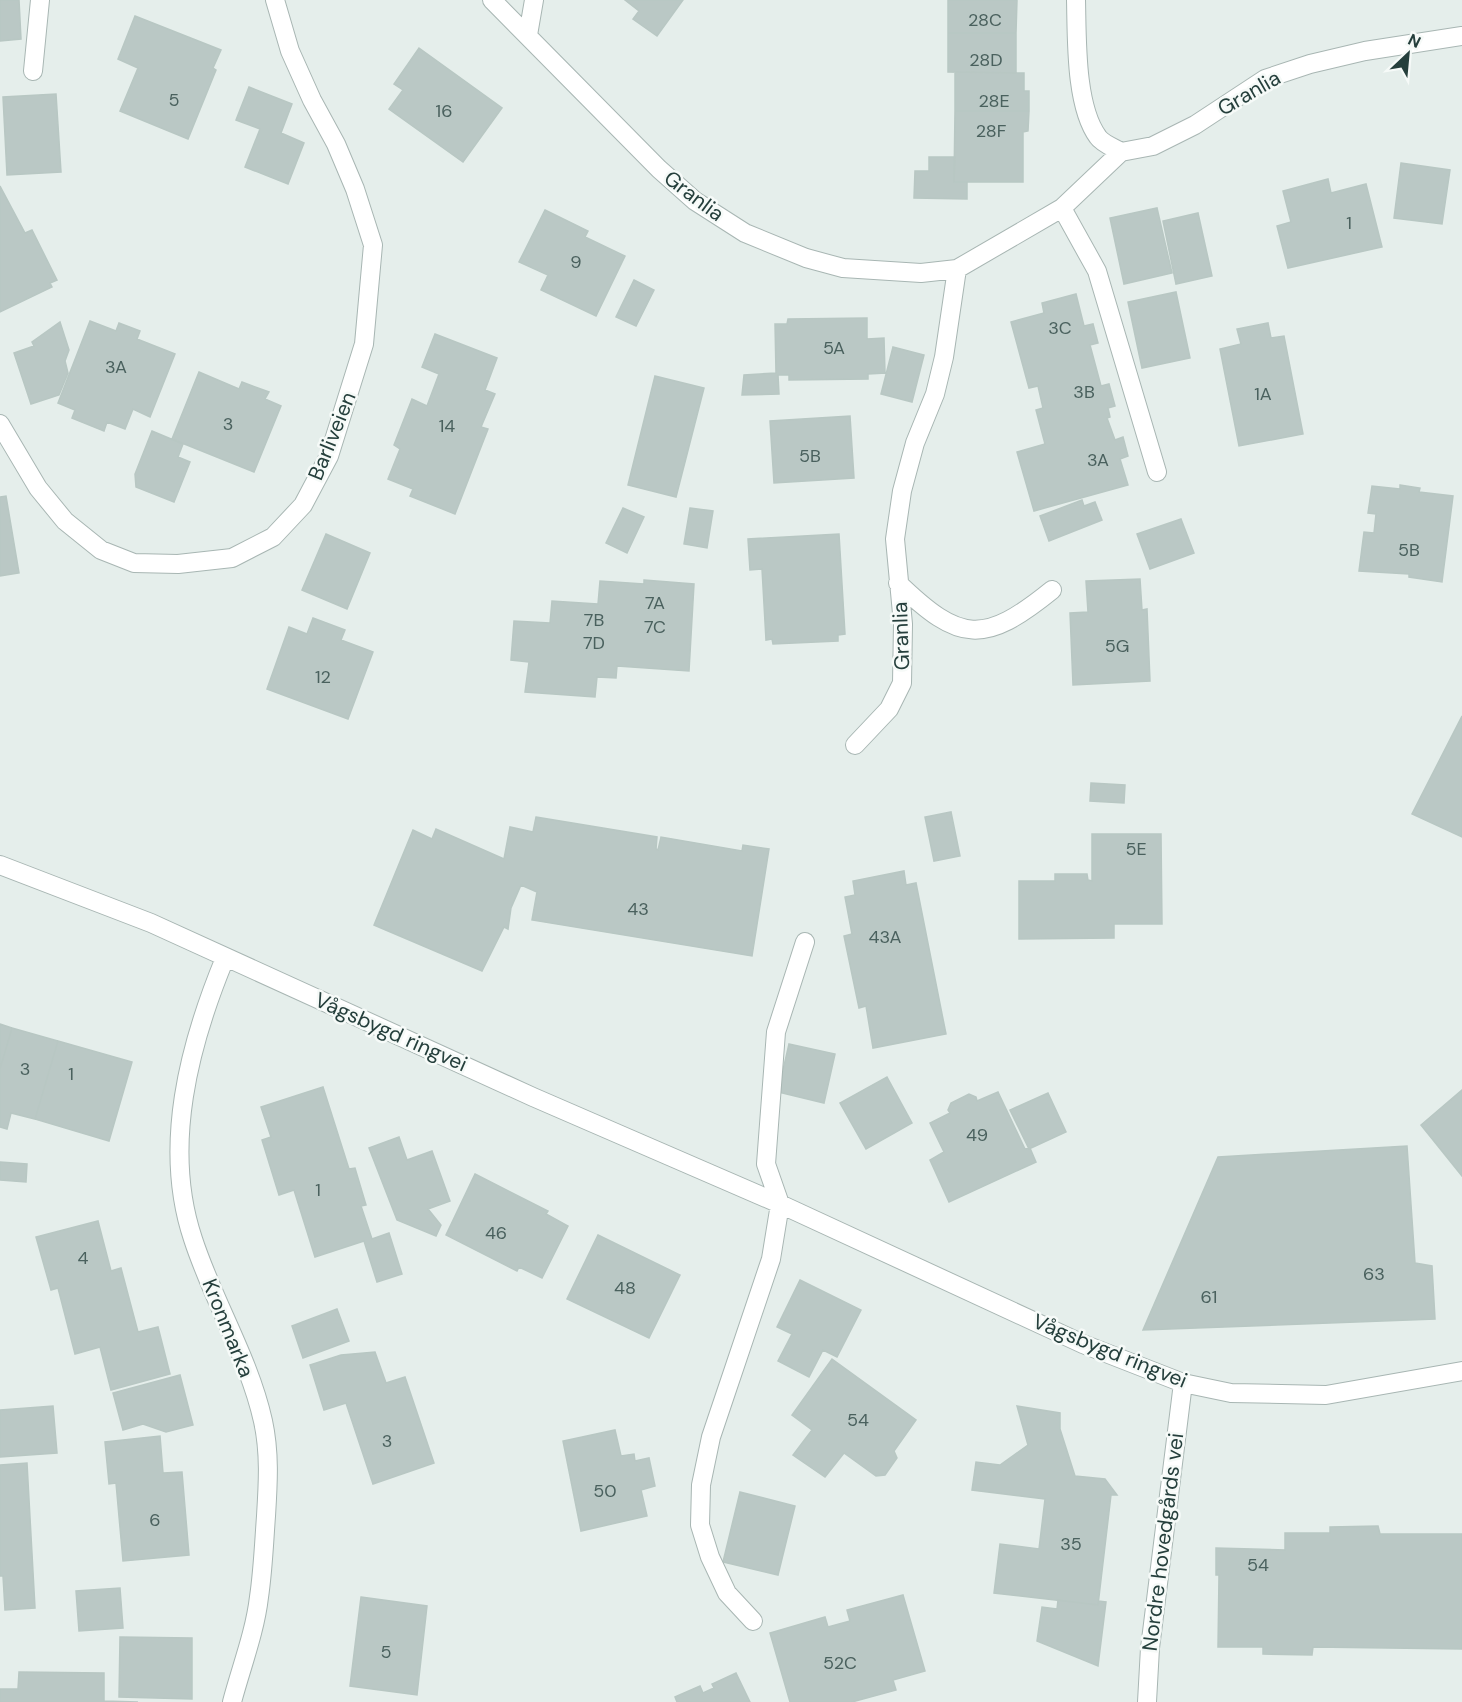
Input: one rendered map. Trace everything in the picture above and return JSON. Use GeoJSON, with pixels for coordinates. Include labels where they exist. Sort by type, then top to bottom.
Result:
{"type":"FeatureCollection","features":[{"type":"Feature","properties":{"kind":"street"},"geometry":{"type":"LineString","coordinates":[[33,71],[40,0]]}},
{"type":"Feature","properties":{"kind":"street","name":"Barliveien"},"geometry":{"type":"LineString","coordinates":[[0,424],[38,488],[66,520],[101,550],[134,563],[178,564],[232,558],[273,537],[303,505],[329,456],[364,344],[373,245],[355,189],[336,144],[312,100],[290,51],[275,0]]}},
{"type":"Feature","properties":{"kind":"street","name":"Granlia"},"geometry":{"type":"LineString","coordinates":[[492,0],[658,169],[694,201],[745,233],[806,258],[843,268],[921,273],[957,269],[1062,208],[1121,152],[1153,146],[1195,125],[1265,79],[1310,64],[1365,51],[1462,36]]}},
{"type":"Feature","properties":{"kind":"street"},"geometry":{"type":"LineString","coordinates":[[528,35],[534,0]]}},
{"type":"Feature","properties":{"kind":"street"},"geometry":{"type":"LineString","coordinates":[[1076,0],[1078,64],[1084,106],[1098,138],[1121,152]]}},
{"type":"Feature","properties":{"kind":"street"},"geometry":{"type":"LineString","coordinates":[[1062,208],[1097,271],[1157,472]]}},
{"type":"Feature","properties":{"kind":"street","name":"Granlia"},"geometry":{"type":"LineString","coordinates":[[855,745],[890,709],[902,682],[903,624],[895,539],[902,491],[915,443],[936,394],[957,269]]}},
{"type":"Feature","properties":{"kind":"street","name":"Granlia"},"geometry":{"type":"LineString","coordinates":[[898,583],[943,622],[975,630],[1007,623],[1020,616],[1052,591]]}},
{"type":"Feature","properties":{"kind":"street","name":"Vågsbygd ringvei"},"geometry":{"type":"LineString","coordinates":[[0,865],[151,923],[533,1097],[780,1204],[1083,1344],[1184,1383],[1231,1393],[1326,1395],[1462,1371]]}},
{"type":"Feature","properties":{"kind":"street"},"geometry":{"type":"LineString","coordinates":[[753,1622],[727,1593],[710,1557],[700,1525],[701,1485],[711,1437],[771,1259],[780,1204],[766,1164],[776,1032],[805,942]]}},
{"type":"Feature","properties":{"kind":"street","name":"Kronmarka"},"geometry":{"type":"LineString","coordinates":[[225,958],[213,986],[190,1063],[179,1123],[180,1176],[192,1238],[246,1368],[263,1421],[269,1470],[259,1599],[232,1702]]}},
{"type":"Feature","properties":{"kind":"street","name":"Nordre hovedgårds vei"},"geometry":{"type":"LineString","coordinates":[[1146,1702],[1150,1648],[1184,1383]]}},
{"type":"Feature","properties":{"kind":"building"},"geometry":{"type":"Polygon","coordinates":[[[0,0],[19,0],[21,39],[0,41],[0,0]]]}},
{"type":"Feature","properties":{"kind":"building"},"geometry":{"type":"Polygon","coordinates":[[[625,0],[683,0],[657,36],[633,19],[639,11],[625,0]]]}},
{"type":"Feature","properties":{"kind":"building"},"geometry":{"type":"Polygon","coordinates":[[[948,0],[1017,0],[1016,33],[948,33],[948,0]]]}},
{"type":"Feature","properties":{"kind":"building"},"geometry":{"type":"Polygon","coordinates":[[[135,16],[221,50],[213,68],[216,70],[188,139],[120,111],[138,68],[118,59],[135,16]]]}},
{"type":"Feature","properties":{"kind":"building"},"geometry":{"type":"Polygon","coordinates":[[[948,33],[1016,33],[1016,73],[948,72],[948,33]]]}},
{"type":"Feature","properties":{"kind":"building"},"geometry":{"type":"Polygon","coordinates":[[[419,48],[502,108],[463,162],[389,109],[403,90],[394,84],[419,48]]]}},
{"type":"Feature","properties":{"kind":"building"},"geometry":{"type":"Polygon","coordinates":[[[955,72],[1024,73],[1024,91],[1029,91],[1029,111],[955,111],[955,72]]]}},
{"type":"Feature","properties":{"kind":"building"},"geometry":{"type":"Polygon","coordinates":[[[249,87],[292,104],[281,133],[304,143],[288,184],[245,167],[260,129],[236,120],[249,87]]]}},
{"type":"Feature","properties":{"kind":"building"},"geometry":{"type":"Polygon","coordinates":[[[56,94],[61,172],[7,175],[3,97],[56,94]]]}},
{"type":"Feature","properties":{"kind":"building"},"geometry":{"type":"Polygon","coordinates":[[[955,111],[1029,111],[1028,131],[1023,132],[1023,182],[954,182],[955,111]]]}},
{"type":"Feature","properties":{"kind":"building"},"geometry":{"type":"Polygon","coordinates":[[[929,157],[955,157],[954,182],[967,182],[967,199],[914,198],[915,171],[929,171],[929,157]]]}},
{"type":"Feature","properties":{"kind":"building"},"geometry":{"type":"Polygon","coordinates":[[[1401,163],[1450,170],[1442,224],[1394,218],[1401,163]]]}},
{"type":"Feature","properties":{"kind":"building"},"geometry":{"type":"Polygon","coordinates":[[[1328,179],[1331,193],[1366,184],[1382,247],[1288,268],[1277,226],[1291,222],[1283,191],[1328,179]]]}},
{"type":"Feature","properties":{"kind":"building"},"geometry":{"type":"Polygon","coordinates":[[[0,186],[25,233],[32,230],[57,280],[50,283],[52,287],[0,312],[0,186]]]}},
{"type":"Feature","properties":{"kind":"building"},"geometry":{"type":"Polygon","coordinates":[[[1157,208],[1172,273],[1124,284],[1110,218],[1157,208]]]}},
{"type":"Feature","properties":{"kind":"building"},"geometry":{"type":"Polygon","coordinates":[[[545,210],[588,231],[585,237],[625,256],[596,316],[541,290],[548,275],[519,262],[545,210]]]}},
{"type":"Feature","properties":{"kind":"building"},"geometry":{"type":"Polygon","coordinates":[[[1198,213],[1212,276],[1176,284],[1163,221],[1198,213]]]}},
{"type":"Feature","properties":{"kind":"building"},"geometry":{"type":"Polygon","coordinates":[[[634,280],[654,290],[636,326],[616,317],[634,280]]]}},
{"type":"Feature","properties":{"kind":"building"},"geometry":{"type":"Polygon","coordinates":[[[1176,292],[1190,358],[1142,368],[1128,302],[1176,292]]]}},
{"type":"Feature","properties":{"kind":"building"},"geometry":{"type":"Polygon","coordinates":[[[1076,294],[1084,326],[1093,324],[1098,343],[1090,345],[1101,386],[1109,384],[1115,406],[1108,408],[1110,417],[1107,418],[1115,440],[1123,437],[1128,456],[1120,459],[1128,485],[1034,511],[1017,452],[1045,444],[1036,410],[1043,408],[1038,386],[1029,388],[1011,322],[1044,313],[1042,303],[1076,294]]]}},
{"type":"Feature","properties":{"kind":"building"},"geometry":{"type":"Polygon","coordinates":[[[867,318],[867,339],[884,338],[885,373],[868,374],[868,379],[789,380],[789,375],[778,375],[779,394],[742,395],[744,375],[776,373],[775,324],[787,324],[788,319],[867,318]]]}},
{"type":"Feature","properties":{"kind":"building"},"geometry":{"type":"Polygon","coordinates":[[[90,321],[116,331],[119,323],[140,331],[137,339],[175,354],[150,417],[133,409],[125,429],[107,422],[104,431],[72,418],[75,410],[58,403],[90,321]]]}},
{"type":"Feature","properties":{"kind":"building"},"geometry":{"type":"Polygon","coordinates":[[[60,322],[69,350],[65,361],[68,373],[59,395],[31,404],[14,353],[34,346],[32,342],[60,322]]]}},
{"type":"Feature","properties":{"kind":"building"},"geometry":{"type":"Polygon","coordinates":[[[1268,323],[1271,338],[1284,336],[1303,434],[1239,446],[1220,349],[1241,344],[1237,329],[1268,323]]]}},
{"type":"Feature","properties":{"kind":"building"},"geometry":{"type":"Polygon","coordinates":[[[435,334],[497,358],[485,390],[495,394],[481,427],[488,429],[455,514],[410,496],[413,489],[388,479],[400,449],[394,445],[412,399],[427,406],[439,374],[422,367],[435,334]]]}},
{"type":"Feature","properties":{"kind":"building"},"geometry":{"type":"Polygon","coordinates":[[[893,347],[924,355],[912,402],[881,394],[893,347]]]}},
{"type":"Feature","properties":{"kind":"building"},"geometry":{"type":"Polygon","coordinates":[[[199,372],[239,389],[242,382],[269,392],[265,399],[281,406],[254,472],[172,439],[199,372]]]}},
{"type":"Feature","properties":{"kind":"building"},"geometry":{"type":"Polygon","coordinates":[[[655,376],[704,388],[676,497],[628,485],[655,376]]]}},
{"type":"Feature","properties":{"kind":"building"},"geometry":{"type":"Polygon","coordinates":[[[850,416],[854,478],[774,483],[770,421],[850,416]]]}},
{"type":"Feature","properties":{"kind":"building"},"geometry":{"type":"Polygon","coordinates":[[[152,431],[183,444],[178,457],[190,462],[174,502],[136,487],[135,474],[152,431]]]}},
{"type":"Feature","properties":{"kind":"building"},"geometry":{"type":"Polygon","coordinates":[[[1400,485],[1420,488],[1419,492],[1453,496],[1442,582],[1409,577],[1409,574],[1359,571],[1364,532],[1374,533],[1376,514],[1368,513],[1372,486],[1400,489],[1400,485]]]}},
{"type":"Feature","properties":{"kind":"building"},"geometry":{"type":"Polygon","coordinates":[[[6,496],[19,573],[0,576],[0,497],[6,496]]]}},
{"type":"Feature","properties":{"kind":"building"},"geometry":{"type":"Polygon","coordinates":[[[1082,500],[1084,506],[1095,502],[1102,520],[1049,541],[1040,516],[1082,500]]]}},
{"type":"Feature","properties":{"kind":"building"},"geometry":{"type":"Polygon","coordinates":[[[623,508],[644,517],[627,553],[606,543],[623,508]]]}},
{"type":"Feature","properties":{"kind":"building"},"geometry":{"type":"Polygon","coordinates":[[[690,508],[713,511],[707,548],[684,544],[690,508]]]}},
{"type":"Feature","properties":{"kind":"building"},"geometry":{"type":"Polygon","coordinates":[[[1181,519],[1194,553],[1150,569],[1137,534],[1181,519]]]}},
{"type":"Feature","properties":{"kind":"building"},"geometry":{"type":"Polygon","coordinates":[[[326,534],[370,553],[347,609],[302,590],[326,534]]]}},
{"type":"Feature","properties":{"kind":"building"},"geometry":{"type":"Polygon","coordinates":[[[839,534],[845,634],[838,635],[838,641],[773,644],[772,639],[766,640],[762,569],[750,570],[748,539],[839,534]]]}},
{"type":"Feature","properties":{"kind":"building"},"geometry":{"type":"Polygon","coordinates":[[[1140,579],[1142,610],[1147,609],[1150,681],[1073,685],[1070,613],[1088,612],[1086,581],[1140,579]]]}},
{"type":"Feature","properties":{"kind":"building"},"geometry":{"type":"Polygon","coordinates":[[[644,580],[694,584],[689,671],[617,666],[616,678],[597,677],[595,697],[525,692],[529,662],[511,660],[514,621],[550,623],[552,601],[598,604],[600,581],[644,584],[644,580]]]}},
{"type":"Feature","properties":{"kind":"building"},"geometry":{"type":"Polygon","coordinates":[[[313,618],[345,630],[341,640],[373,652],[348,719],[267,689],[289,627],[307,634],[313,618]]]}},
{"type":"Feature","properties":{"kind":"building"},"geometry":{"type":"Polygon","coordinates":[[[1462,716],[1462,837],[1412,814],[1462,716]]]}},
{"type":"Feature","properties":{"kind":"building"},"geometry":{"type":"Polygon","coordinates":[[[1091,783],[1125,785],[1124,803],[1090,801],[1091,783]]]}},
{"type":"Feature","properties":{"kind":"building"},"geometry":{"type":"Polygon","coordinates":[[[951,812],[960,856],[934,861],[925,817],[951,812]]]}},
{"type":"Feature","properties":{"kind":"building"},"geometry":{"type":"Polygon","coordinates":[[[536,817],[657,837],[656,849],[658,850],[661,837],[742,851],[743,845],[769,849],[752,956],[532,920],[537,892],[521,885],[511,908],[508,929],[504,927],[482,971],[374,925],[413,830],[432,839],[436,829],[504,859],[510,827],[533,832],[536,817]]]}},
{"type":"Feature","properties":{"kind":"building"},"geometry":{"type":"Polygon","coordinates":[[[1092,834],[1161,834],[1162,924],[1114,924],[1114,938],[1019,939],[1019,881],[1055,881],[1055,874],[1087,874],[1088,880],[1092,881],[1092,834]]]}},
{"type":"Feature","properties":{"kind":"building"},"geometry":{"type":"Polygon","coordinates":[[[904,871],[906,885],[916,883],[946,1034],[873,1048],[866,1006],[859,1008],[844,936],[852,934],[845,897],[855,895],[853,881],[904,871]]]}},
{"type":"Feature","properties":{"kind":"building"},"geometry":{"type":"Polygon","coordinates":[[[0,1024],[12,1028],[0,1069],[0,1024]]]}},
{"type":"Feature","properties":{"kind":"building"},"geometry":{"type":"Polygon","coordinates":[[[12,1028],[58,1041],[35,1119],[11,1113],[7,1129],[0,1127],[0,1069],[12,1028]]]}},
{"type":"Feature","properties":{"kind":"building"},"geometry":{"type":"Polygon","coordinates":[[[58,1041],[132,1062],[109,1141],[35,1119],[58,1041]]]}},
{"type":"Feature","properties":{"kind":"building"},"geometry":{"type":"Polygon","coordinates":[[[789,1044],[835,1054],[824,1103],[778,1092],[789,1044]]]}},
{"type":"Feature","properties":{"kind":"building"},"geometry":{"type":"Polygon","coordinates":[[[887,1077],[912,1123],[866,1149],[840,1103],[887,1077]]]}},
{"type":"Feature","properties":{"kind":"building"},"geometry":{"type":"Polygon","coordinates":[[[323,1087],[349,1169],[355,1168],[366,1205],[361,1206],[372,1239],[389,1233],[402,1274],[377,1282],[364,1241],[315,1257],[294,1190],[279,1195],[262,1140],[271,1137],[261,1107],[323,1087]]]}},
{"type":"Feature","properties":{"kind":"building"},"geometry":{"type":"Polygon","coordinates":[[[1462,1090],[1462,1176],[1421,1125],[1462,1090]]]}},
{"type":"Feature","properties":{"kind":"building"},"geometry":{"type":"Polygon","coordinates":[[[998,1092],[1025,1149],[1030,1148],[1036,1162],[949,1202],[930,1160],[944,1152],[930,1123],[950,1113],[948,1110],[951,1103],[969,1094],[976,1097],[977,1101],[998,1092]]]}},
{"type":"Feature","properties":{"kind":"building"},"geometry":{"type":"Polygon","coordinates":[[[1048,1093],[1066,1132],[1029,1149],[1010,1110],[1048,1093]]]}},
{"type":"Feature","properties":{"kind":"building"},"geometry":{"type":"Polygon","coordinates":[[[399,1137],[407,1160],[432,1151],[450,1201],[428,1209],[441,1225],[436,1236],[397,1220],[369,1148],[399,1137]]]}},
{"type":"Feature","properties":{"kind":"building"},"geometry":{"type":"Polygon","coordinates":[[[1407,1146],[1415,1263],[1432,1266],[1435,1319],[1143,1330],[1218,1157],[1407,1146]]]}},
{"type":"Feature","properties":{"kind":"building"},"geometry":{"type":"Polygon","coordinates":[[[0,1162],[27,1164],[26,1182],[0,1180],[0,1162]]]}},
{"type":"Feature","properties":{"kind":"building"},"geometry":{"type":"Polygon","coordinates":[[[475,1174],[548,1211],[546,1214],[568,1226],[542,1278],[519,1267],[517,1271],[446,1235],[475,1174]]]}},
{"type":"Feature","properties":{"kind":"building"},"geometry":{"type":"Polygon","coordinates":[[[98,1221],[111,1271],[121,1268],[138,1332],[158,1327],[170,1374],[111,1390],[100,1347],[75,1354],[58,1288],[51,1290],[36,1237],[98,1221]]]}},
{"type":"Feature","properties":{"kind":"building"},"geometry":{"type":"Polygon","coordinates":[[[598,1235],[680,1275],[649,1338],[567,1299],[598,1235]]]}},
{"type":"Feature","properties":{"kind":"building"},"geometry":{"type":"Polygon","coordinates":[[[800,1280],[861,1310],[837,1357],[823,1350],[809,1377],[778,1361],[792,1334],[777,1327],[800,1280]]]}},
{"type":"Feature","properties":{"kind":"building"},"geometry":{"type":"Polygon","coordinates":[[[337,1309],[349,1341],[303,1358],[292,1326],[337,1309]]]}},
{"type":"Feature","properties":{"kind":"building"},"geometry":{"type":"Polygon","coordinates":[[[375,1352],[386,1383],[405,1377],[434,1463],[373,1484],[346,1403],[324,1410],[310,1365],[341,1355],[375,1352]]]}},
{"type":"Feature","properties":{"kind":"building"},"geometry":{"type":"Polygon","coordinates":[[[832,1359],[916,1420],[894,1451],[897,1458],[885,1475],[876,1476],[844,1453],[825,1477],[793,1455],[812,1430],[792,1415],[832,1359]]]}},
{"type":"Feature","properties":{"kind":"building"},"geometry":{"type":"Polygon","coordinates":[[[180,1375],[193,1425],[166,1432],[143,1424],[123,1430],[113,1393],[180,1375]]]}},
{"type":"Feature","properties":{"kind":"building"},"geometry":{"type":"Polygon","coordinates":[[[53,1406],[57,1453],[0,1457],[0,1410],[53,1406]]]}},
{"type":"Feature","properties":{"kind":"building"},"geometry":{"type":"Polygon","coordinates":[[[1017,1406],[1060,1413],[1060,1429],[1075,1476],[1105,1479],[1117,1495],[1111,1495],[1098,1605],[994,1593],[1000,1544],[1039,1549],[1045,1499],[972,1490],[976,1462],[1000,1465],[1028,1445],[1017,1406]]]}},
{"type":"Feature","properties":{"kind":"building"},"geometry":{"type":"Polygon","coordinates":[[[615,1430],[621,1456],[634,1454],[635,1461],[649,1458],[655,1486],[641,1490],[647,1516],[581,1531],[563,1441],[615,1430]]]}},
{"type":"Feature","properties":{"kind":"building"},"geometry":{"type":"Polygon","coordinates":[[[160,1436],[163,1473],[182,1472],[189,1555],[123,1561],[116,1483],[109,1484],[105,1442],[160,1436]]]}},
{"type":"Feature","properties":{"kind":"building"},"geometry":{"type":"Polygon","coordinates":[[[27,1463],[35,1608],[5,1610],[3,1576],[0,1576],[0,1465],[27,1463]]]}},
{"type":"Feature","properties":{"kind":"building"},"geometry":{"type":"Polygon","coordinates":[[[740,1492],[795,1506],[778,1575],[723,1562],[740,1492]]]}},
{"type":"Feature","properties":{"kind":"building"},"geometry":{"type":"Polygon","coordinates":[[[1378,1526],[1380,1534],[1462,1534],[1462,1649],[1313,1647],[1312,1655],[1263,1654],[1263,1647],[1218,1647],[1219,1575],[1216,1575],[1216,1548],[1285,1550],[1285,1533],[1330,1533],[1330,1527],[1378,1526]]]}},
{"type":"Feature","properties":{"kind":"building"},"geometry":{"type":"Polygon","coordinates":[[[120,1588],[123,1628],[79,1631],[76,1591],[120,1588]]]}},
{"type":"Feature","properties":{"kind":"building"},"geometry":{"type":"Polygon","coordinates":[[[903,1595],[925,1671],[893,1680],[896,1690],[852,1702],[790,1702],[770,1633],[825,1617],[828,1627],[850,1621],[847,1610],[903,1595]]]}},
{"type":"Feature","properties":{"kind":"building"},"geometry":{"type":"Polygon","coordinates":[[[361,1597],[427,1606],[417,1695],[350,1686],[361,1597]]]}},
{"type":"Feature","properties":{"kind":"building"},"geometry":{"type":"Polygon","coordinates":[[[1058,1600],[1098,1605],[1099,1601],[1106,1602],[1098,1666],[1037,1641],[1042,1607],[1057,1609],[1058,1600]]]}},
{"type":"Feature","properties":{"kind":"building"},"geometry":{"type":"Polygon","coordinates":[[[120,1637],[192,1638],[192,1699],[119,1697],[120,1637]]]}},
{"type":"Feature","properties":{"kind":"building"},"geometry":{"type":"Polygon","coordinates":[[[19,1672],[104,1673],[104,1701],[138,1702],[0,1702],[0,1689],[18,1689],[19,1672]]]}},
{"type":"Feature","properties":{"kind":"building"},"geometry":{"type":"Polygon","coordinates":[[[736,1673],[750,1702],[677,1702],[675,1697],[700,1686],[703,1693],[714,1688],[712,1684],[736,1673]]]}}]}
